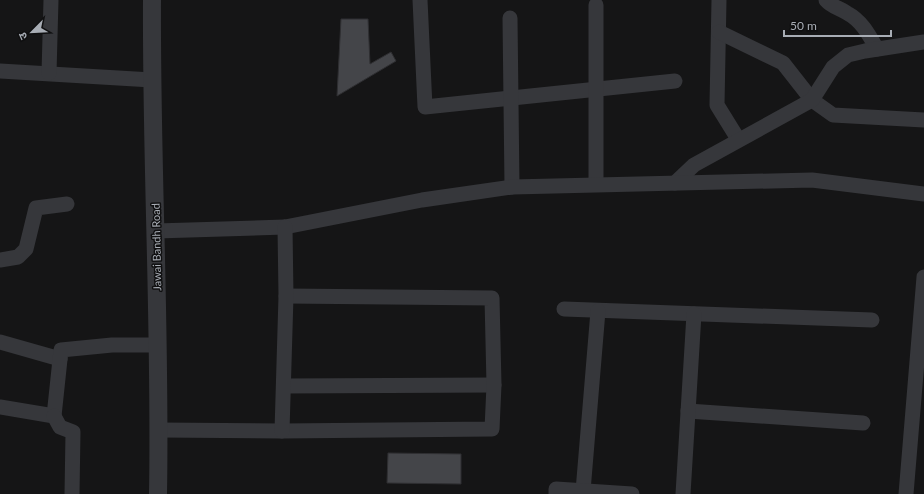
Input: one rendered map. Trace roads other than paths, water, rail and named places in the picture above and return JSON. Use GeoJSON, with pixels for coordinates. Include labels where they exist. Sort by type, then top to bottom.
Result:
{"type":"FeatureCollection","features":[{"type":"Feature","properties":{"kind":"street"},"geometry":{"type":"LineString","coordinates":[[49,73],[51,0]]}},
{"type":"Feature","properties":{"kind":"street","name":"Jawai Bandh Road"},"geometry":{"type":"LineString","coordinates":[[152,0],[152,80],[159,430],[158,494]]}},
{"type":"Feature","properties":{"kind":"street"},"geometry":{"type":"LineString","coordinates":[[420,0],[425,107],[676,80]]}},
{"type":"Feature","properties":{"kind":"street"},"geometry":{"type":"LineString","coordinates":[[719,0],[717,105],[738,139]]}},
{"type":"Feature","properties":{"kind":"street"},"geometry":{"type":"LineString","coordinates":[[826,0],[830,4],[855,17],[864,26],[877,49]]}},
{"type":"Feature","properties":{"kind":"street"},"geometry":{"type":"LineString","coordinates":[[596,5],[596,184]]}},
{"type":"Feature","properties":{"kind":"street"},"geometry":{"type":"LineString","coordinates":[[510,18],[512,186]]}},
{"type":"Feature","properties":{"kind":"street"},"geometry":{"type":"LineString","coordinates":[[719,32],[783,63],[812,100],[833,115],[924,120]]}},
{"type":"Feature","properties":{"kind":"street"},"geometry":{"type":"LineString","coordinates":[[675,183],[694,166],[738,139],[812,100],[833,67],[848,55],[924,42]]}},
{"type":"Feature","properties":{"kind":"street"},"geometry":{"type":"LineString","coordinates":[[0,71],[152,80]]}},
{"type":"Feature","properties":{"kind":"street"},"geometry":{"type":"LineString","coordinates":[[156,231],[285,227],[422,200],[512,186],[812,180],[924,194]]}},
{"type":"Feature","properties":{"kind":"street"},"geometry":{"type":"LineString","coordinates":[[0,260],[18,257],[26,250],[36,208],[67,204]]}},
{"type":"Feature","properties":{"kind":"street"},"geometry":{"type":"LineString","coordinates":[[282,431],[286,296],[285,227]]}},
{"type":"Feature","properties":{"kind":"street"},"geometry":{"type":"LineString","coordinates":[[906,494],[924,277]]}},
{"type":"Feature","properties":{"kind":"street"},"geometry":{"type":"LineString","coordinates":[[159,430],[282,431],[492,429],[494,385],[492,298],[286,296]]}},
{"type":"Feature","properties":{"kind":"street"},"geometry":{"type":"LineString","coordinates":[[564,309],[872,320]]}},
{"type":"Feature","properties":{"kind":"street"},"geometry":{"type":"LineString","coordinates":[[583,491],[598,311]]}},
{"type":"Feature","properties":{"kind":"street"},"geometry":{"type":"LineString","coordinates":[[683,494],[694,314]]}},
{"type":"Feature","properties":{"kind":"street"},"geometry":{"type":"LineString","coordinates":[[0,342],[60,359]]}},
{"type":"Feature","properties":{"kind":"street"},"geometry":{"type":"LineString","coordinates":[[72,494],[73,432],[60,427],[54,416],[61,350],[112,345],[157,345]]}},
{"type":"Feature","properties":{"kind":"street"},"geometry":{"type":"LineString","coordinates":[[284,386],[494,385]]}},
{"type":"Feature","properties":{"kind":"street"},"geometry":{"type":"LineString","coordinates":[[0,406],[54,416]]}},
{"type":"Feature","properties":{"kind":"street"},"geometry":{"type":"LineString","coordinates":[[688,411],[863,423]]}},
{"type":"Feature","properties":{"kind":"street"},"geometry":{"type":"LineString","coordinates":[[556,494],[556,489],[632,494]]}}]}
